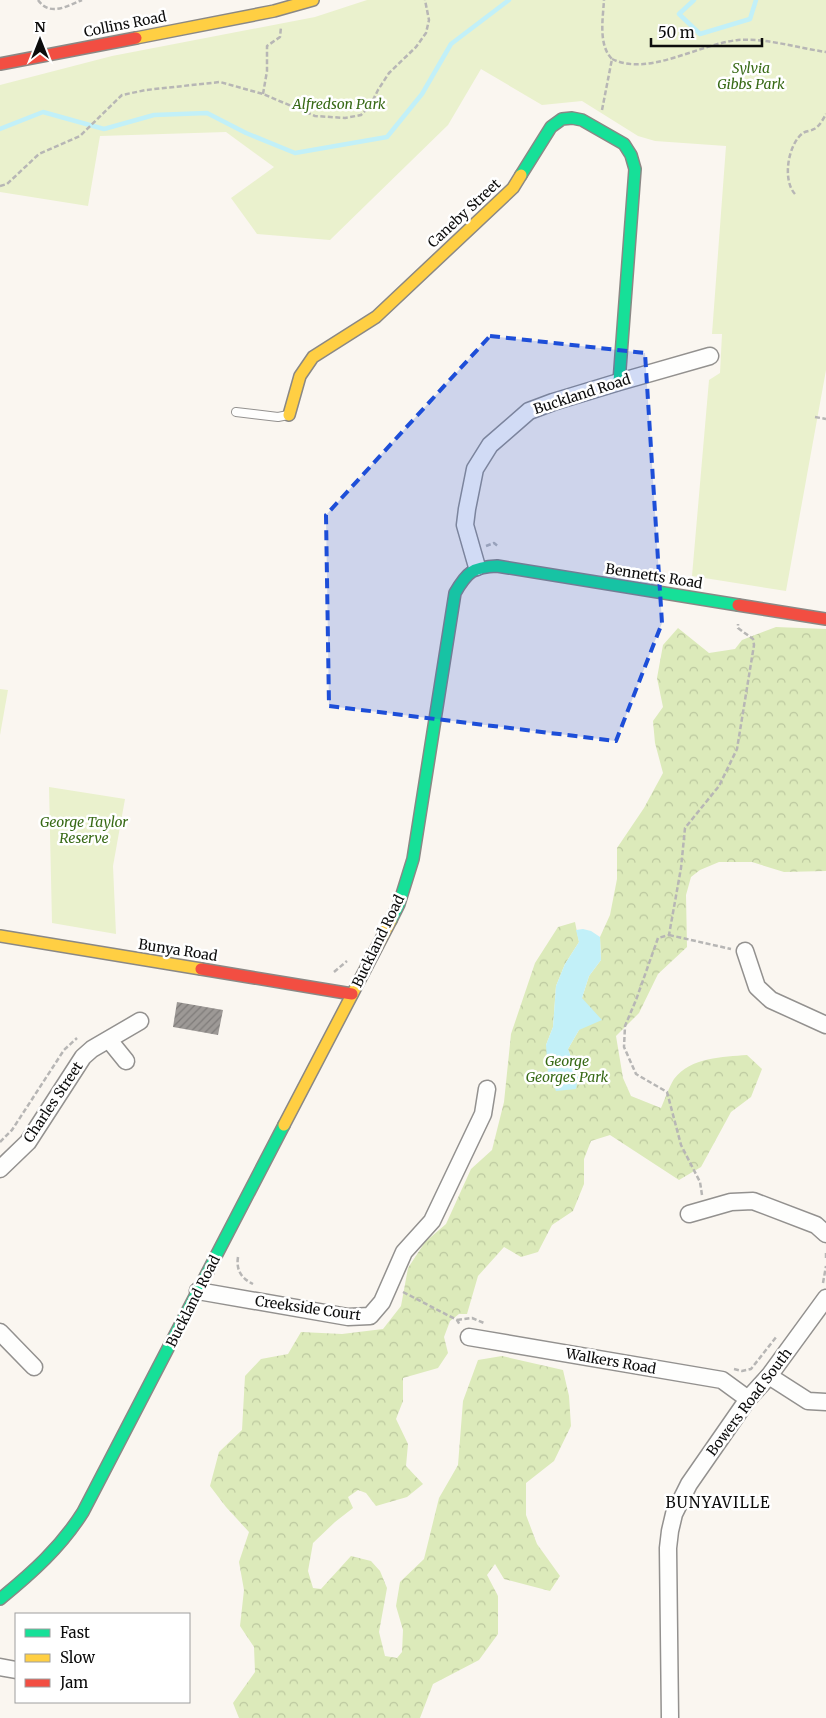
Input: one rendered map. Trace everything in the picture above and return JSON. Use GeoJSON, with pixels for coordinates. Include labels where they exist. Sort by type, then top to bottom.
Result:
{"type":"FeatureCollection","features":[{"type":"Feature","properties":{"kind":"street","name":"Collins Road"},"geometry":{"type":"LineString","coordinates":[[0,64],[274,11],[314,0]]}},
{"type":"Feature","properties":{"kind":"street","name":"Caneby Street"},"geometry":{"type":"LineString","coordinates":[[289,415],[300,376],[313,357],[376,316],[513,188],[551,127],[562,120],[572,118],[582,120],[598,128],[624,144],[631,155],[635,168],[619,382]]}},
{"type":"Feature","properties":{"kind":"street","name":"Buckland Road"},"geometry":{"type":"LineString","coordinates":[[0,1598],[13,1589],[56,1550],[79,1519],[399,904],[413,859],[455,593],[464,577],[477,567],[466,525],[467,509],[475,469],[490,445],[529,411],[553,402],[710,356]]}},
{"type":"Feature","properties":{"kind":"street","name":"Bennetts Road"},"geometry":{"type":"LineString","coordinates":[[477,567],[497,566],[826,619]]}},
{"type":"Feature","properties":{"kind":"street","name":"Bunya Road"},"geometry":{"type":"LineString","coordinates":[[0,936],[352,994]]}},
{"type":"Feature","properties":{"kind":"street"},"geometry":{"type":"LineString","coordinates":[[745,951],[757,986],[771,1000],[826,1025]]}},
{"type":"Feature","properties":{"kind":"street","name":"Charles Street"},"geometry":{"type":"LineString","coordinates":[[0,1169],[28,1142],[83,1057],[92,1049],[140,1021]]}},
{"type":"Feature","properties":{"kind":"street"},"geometry":{"type":"LineString","coordinates":[[109,1040],[126,1061]]}},
{"type":"Feature","properties":{"kind":"street","name":"Creekside Court"},"geometry":{"type":"LineString","coordinates":[[198,1291],[348,1317],[370,1316],[382,1302],[404,1252],[432,1221],[482,1114],[487,1089]]}},
{"type":"Feature","properties":{"kind":"street"},"geometry":{"type":"LineString","coordinates":[[697,1213],[731,1202],[753,1202],[816,1224],[826,1234]]}},
{"type":"Feature","properties":{"kind":"street","name":"Bowers Road South"},"geometry":{"type":"LineString","coordinates":[[670,1718],[668,1548],[674,1514],[689,1484],[748,1398],[769,1376],[824,1293]]}},
{"type":"Feature","properties":{"kind":"street"},"geometry":{"type":"LineString","coordinates":[[0,1332],[34,1367]]}},
{"type":"Feature","properties":{"kind":"street","name":"Walkers Road"},"geometry":{"type":"LineString","coordinates":[[469,1338],[722,1380],[748,1398]]}},
{"type":"Feature","properties":{"kind":"street"},"geometry":{"type":"LineString","coordinates":[[769,1376],[808,1400],[826,1402]]}},
{"type":"Feature","properties":{"kind":"street"},"geometry":{"type":"LineString","coordinates":[[0,1667],[15,1670]]}},
{"type":"Feature","properties":{"kind":"lane","name":"Caneby Street"},"geometry":{"type":"LineString","coordinates":[[236,412],[278,417],[289,415]]}},
{"type":"Feature","properties":{"kind":"path"},"geometry":{"type":"LineString","coordinates":[[38,0],[49,10],[60,9],[82,0]]}},
{"type":"Feature","properties":{"kind":"path"},"geometry":{"type":"LineString","coordinates":[[0,186],[7,184],[39,154],[80,136],[122,95],[146,90],[220,82],[263,94],[315,116],[345,118],[360,115],[370,106],[389,73],[416,47],[426,33],[429,20],[425,0]]}},
{"type":"Feature","properties":{"kind":"path"},"geometry":{"type":"LineString","coordinates":[[604,0],[604,44],[606,52],[612,59],[631,64],[647,64],[724,42],[740,40],[772,42],[826,52]]}},
{"type":"Feature","properties":{"kind":"path"},"geometry":{"type":"LineString","coordinates":[[263,94],[267,71],[267,46],[280,37],[282,33],[281,23]]}},
{"type":"Feature","properties":{"kind":"path"},"geometry":{"type":"LineString","coordinates":[[598,128],[612,59]]}},
{"type":"Feature","properties":{"kind":"path"},"geometry":{"type":"LineString","coordinates":[[795,194],[790,188],[788,176],[792,150],[801,135],[816,128],[826,114]]}},
{"type":"Feature","properties":{"kind":"path"},"geometry":{"type":"LineString","coordinates":[[815,417],[826,419]]}},
{"type":"Feature","properties":{"kind":"path"},"geometry":{"type":"LineString","coordinates":[[669,935],[681,868],[685,828],[719,786],[737,750],[754,645],[753,639],[738,628],[743,606]]}},
{"type":"Feature","properties":{"kind":"path"},"geometry":{"type":"LineString","coordinates":[[697,1213],[700,1182],[681,1145],[667,1092],[636,1074],[624,1047],[624,1026],[636,1000],[658,938],[669,935],[745,951]]}},
{"type":"Feature","properties":{"kind":"path"},"geometry":{"type":"LineString","coordinates":[[328,971],[334,972],[350,958]]}},
{"type":"Feature","properties":{"kind":"path"},"geometry":{"type":"LineString","coordinates":[[0,1142],[12,1130],[64,1050],[77,1038]]}},
{"type":"Feature","properties":{"kind":"path"},"geometry":{"type":"LineString","coordinates":[[238,1252],[237,1264],[240,1274],[244,1279],[253,1284]]}},
{"type":"Feature","properties":{"kind":"path"},"geometry":{"type":"LineString","coordinates":[[826,1253],[826,1258]]}},
{"type":"Feature","properties":{"kind":"path"},"geometry":{"type":"LineString","coordinates":[[824,1293],[826,1266]]}},
{"type":"Feature","properties":{"kind":"path"},"geometry":{"type":"LineString","coordinates":[[398,1289],[457,1320],[472,1318],[486,1324]]}},
{"type":"Feature","properties":{"kind":"path"},"geometry":{"type":"LineString","coordinates":[[726,1368],[742,1371],[751,1369],[780,1333]]}},
{"type":"Feature","properties":{"kind":"highlighted area"},"geometry":{"type":"Polygon","coordinates":[[[490,336],[645,353],[662,623],[616,741],[329,706],[326,515],[490,336]]]}},
{"type":"Feature","properties":{"kind":"green space"},"geometry":{"type":"Polygon","coordinates":[[[367,0],[826,0],[826,370],[786,591],[692,576],[709,380],[720,373],[722,334],[712,334],[726,146],[655,141],[638,136],[582,101],[542,105],[481,69],[448,125],[330,240],[257,234],[231,198],[274,167],[226,132],[100,136],[88,206],[0,192],[0,85],[112,56],[315,17],[367,0]]]}},
{"type":"Feature","properties":{"kind":"green space","name":"George Georges Park"},"geometry":{"type":"Polygon","coordinates":[[[776,627],[826,629],[826,871],[784,872],[752,862],[719,862],[700,870],[691,877],[686,895],[687,947],[658,974],[639,1013],[616,1036],[623,1078],[631,1096],[661,1108],[674,1079],[689,1066],[698,1062],[728,1056],[747,1055],[762,1069],[751,1097],[731,1112],[701,1167],[679,1180],[610,1135],[591,1141],[584,1159],[584,1184],[573,1211],[552,1225],[538,1252],[521,1257],[504,1247],[478,1276],[467,1314],[459,1314],[450,1321],[444,1337],[448,1353],[438,1368],[403,1378],[403,1401],[396,1419],[408,1444],[406,1466],[423,1484],[407,1497],[376,1506],[366,1493],[358,1490],[348,1497],[353,1508],[313,1543],[308,1571],[313,1588],[321,1589],[351,1556],[371,1561],[380,1571],[387,1588],[379,1632],[385,1656],[397,1658],[402,1652],[403,1630],[396,1606],[400,1582],[424,1559],[439,1498],[458,1465],[463,1401],[478,1360],[502,1356],[563,1370],[569,1396],[571,1426],[554,1461],[526,1483],[526,1515],[537,1544],[560,1576],[550,1591],[504,1579],[495,1564],[487,1575],[498,1596],[498,1634],[479,1660],[433,1684],[420,1718],[239,1718],[233,1703],[255,1672],[254,1647],[240,1626],[244,1590],[239,1562],[249,1532],[210,1486],[219,1452],[242,1430],[245,1376],[261,1359],[288,1354],[301,1332],[342,1334],[383,1329],[401,1306],[408,1268],[425,1242],[446,1224],[471,1169],[492,1150],[504,1102],[511,1034],[535,963],[558,927],[575,922],[579,942],[565,964],[556,986],[553,1027],[546,1045],[578,1077],[568,1049],[579,1030],[582,998],[589,976],[601,960],[600,937],[610,915],[617,879],[617,848],[644,808],[663,773],[655,743],[653,721],[663,707],[657,678],[663,645],[678,628],[709,653],[735,649],[742,640],[776,627]]]}},
{"type":"Feature","properties":{"kind":"green space"},"geometry":{"type":"Polygon","coordinates":[[[0,689],[8,690],[0,735],[0,689]]]}},
{"type":"Feature","properties":{"kind":"green space","name":"George Taylor Reserve"},"geometry":{"type":"Polygon","coordinates":[[[49,787],[125,799],[113,866],[116,934],[52,923],[49,787]]]}},
{"type":"Feature","properties":{"kind":"water"},"geometry":{"type":"Polygon","coordinates":[[[576,930],[591,931],[600,937],[601,960],[589,976],[582,998],[602,1020],[579,1030],[568,1049],[578,1077],[576,1089],[556,1091],[548,1074],[546,1045],[553,1027],[556,986],[565,964],[579,942],[576,930]]]}},
{"type":"Feature","properties":{"kind":"building"},"geometry":{"type":"Polygon","coordinates":[[[177,1002],[223,1010],[218,1035],[173,1027],[177,1002]]]}},
{"type":"Feature","properties":{"kind":"waterway"},"geometry":{"type":"LineString","coordinates":[[0,129],[43,112],[104,129],[154,115],[207,113],[246,133],[295,153],[387,137],[422,94],[451,44],[509,0]]}},
{"type":"Feature","properties":{"kind":"waterway"},"geometry":{"type":"LineString","coordinates":[[694,0],[679,14],[700,34],[750,19],[756,0]]}},
{"type":"Feature","properties":{"kind":"traffic: fast"},"geometry":{"type":"LineString","coordinates":[[521,175],[551,127],[562,119],[582,120],[624,144],[631,155],[635,169],[619,382]]}},
{"type":"Feature","properties":{"kind":"traffic: fast"},"geometry":{"type":"LineString","coordinates":[[391,920],[399,904],[413,859],[455,593],[467,575],[476,569],[497,566],[738,605]]}},
{"type":"Feature","properties":{"kind":"traffic: fast"},"geometry":{"type":"LineString","coordinates":[[0,1599],[45,1559],[65,1537],[83,1512],[284,1125]]}},
{"type":"Feature","properties":{"kind":"traffic: slow"},"geometry":{"type":"LineString","coordinates":[[136,38],[274,11],[313,0]]}},
{"type":"Feature","properties":{"kind":"traffic: slow"},"geometry":{"type":"LineString","coordinates":[[289,415],[300,376],[313,357],[376,317],[513,188],[521,175]]}},
{"type":"Feature","properties":{"kind":"traffic: slow"},"geometry":{"type":"LineString","coordinates":[[284,1125],[391,920]]}},
{"type":"Feature","properties":{"kind":"traffic: slow"},"geometry":{"type":"LineString","coordinates":[[0,936],[201,969]]}},
{"type":"Feature","properties":{"kind":"traffic: jam"},"geometry":{"type":"LineString","coordinates":[[0,64],[136,38]]}},
{"type":"Feature","properties":{"kind":"traffic: jam"},"geometry":{"type":"LineString","coordinates":[[738,605],[826,619]]}},
{"type":"Feature","properties":{"kind":"traffic: jam"},"geometry":{"type":"LineString","coordinates":[[201,969],[352,994]]}},
{"type":"Feature","properties":{"kind":"district","name":"BUNYAVILLE"},"geometry":{"type":"Point","coordinates":[718,1503]}},
{"type":"Feature","properties":{"kind":"park label","name":"Sylvia Gibbs Park"},"geometry":{"type":"Point","coordinates":[751,76]}},
{"type":"Feature","properties":{"kind":"park label","name":"Alfredson Park"},"geometry":{"type":"Point","coordinates":[339,104]}}]}
